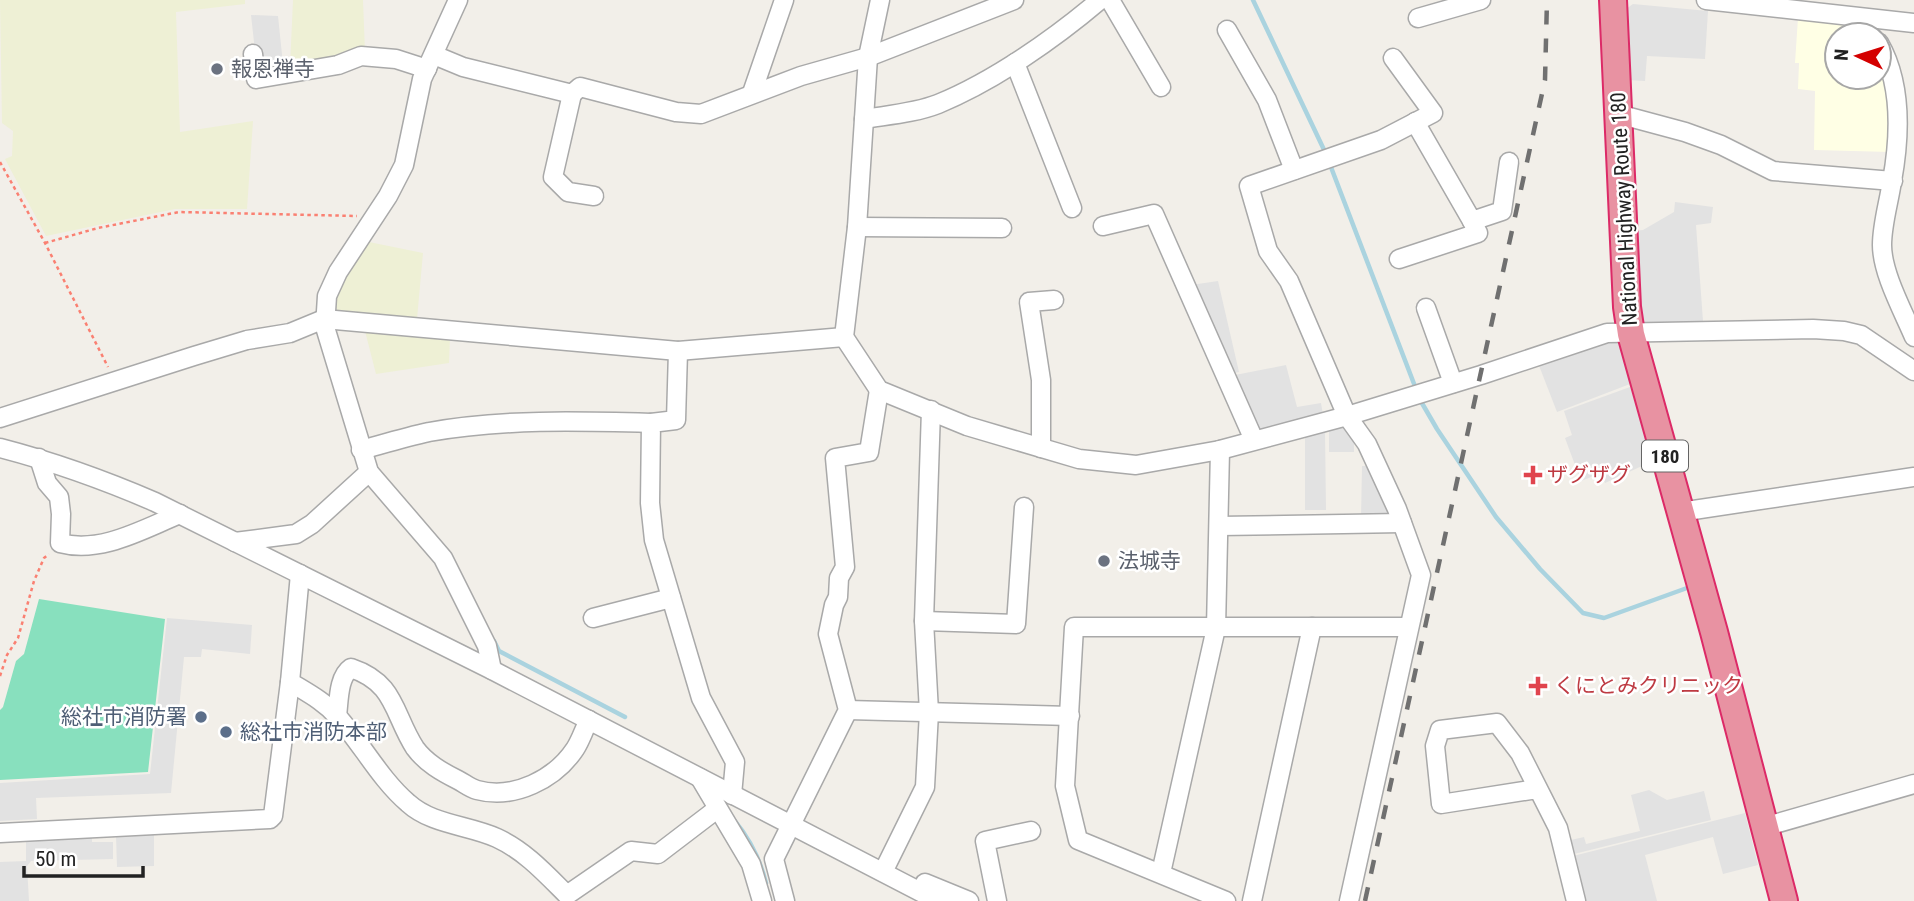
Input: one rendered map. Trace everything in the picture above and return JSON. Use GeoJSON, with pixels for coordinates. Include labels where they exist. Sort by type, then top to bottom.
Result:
{"type":"FeatureCollection","features":[{"type":"Feature","properties":{"kind":"highway","name":"National Highway Route 180"},"geometry":{"type":"LineString","coordinates":[[1613,0],[1627,307],[1631,334],[1784,901]]}},
{"type":"Feature","properties":{"kind":"street"},"geometry":{"type":"LineString","coordinates":[[458,0],[419,91],[404,165],[374,218],[338,272],[327,296],[324,319],[366,449],[369,472],[443,558],[487,646],[492,670]]}},
{"type":"Feature","properties":{"kind":"street"},"geometry":{"type":"LineString","coordinates":[[752,93],[784,0]]}},
{"type":"Feature","properties":{"kind":"street"},"geometry":{"type":"LineString","coordinates":[[880,0],[869,57],[857,227],[844,337],[878,390],[967,426],[1079,459],[1136,465],[1220,450],[1347,416],[1606,333],[1813,329],[1844,331],[1861,335],[1914,371]]}},
{"type":"Feature","properties":{"kind":"street"},"geometry":{"type":"LineString","coordinates":[[594,196],[568,192],[553,177],[572,94],[580,87],[676,113],[701,114],[801,76],[869,57],[1014,0]]}},
{"type":"Feature","properties":{"kind":"street"},"geometry":{"type":"LineString","coordinates":[[864,119],[937,104],[1015,63],[1100,0]]}},
{"type":"Feature","properties":{"kind":"street"},"geometry":{"type":"LineString","coordinates":[[1110,0],[1161,87]]}},
{"type":"Feature","properties":{"kind":"street"},"geometry":{"type":"LineString","coordinates":[[1418,18],[1481,0]]}},
{"type":"Feature","properties":{"kind":"street"},"geometry":{"type":"LineString","coordinates":[[1706,0],[1827,7],[1865,18],[1914,23]]}},
{"type":"Feature","properties":{"kind":"street"},"geometry":{"type":"LineString","coordinates":[[1227,30],[1267,100],[1294,170]]}},
{"type":"Feature","properties":{"kind":"street"},"geometry":{"type":"LineString","coordinates":[[253,54],[256,79],[338,65],[361,56],[463,67],[572,94]]}},
{"type":"Feature","properties":{"kind":"street"},"geometry":{"type":"LineString","coordinates":[[1349,901],[1422,575],[1367,444],[1347,416],[1289,281],[1268,251],[1249,186],[1381,140],[1433,113],[1394,58]]}},
{"type":"Feature","properties":{"kind":"street"},"geometry":{"type":"LineString","coordinates":[[1015,63],[1072,208]]}},
{"type":"Feature","properties":{"kind":"street"},"geometry":{"type":"LineString","coordinates":[[1893,84],[1898,112],[1892,181],[1883,232],[1883,261],[1914,337]]}},
{"type":"Feature","properties":{"kind":"street"},"geometry":{"type":"LineString","coordinates":[[1618,114],[1721,145],[1773,171],[1892,181]]}},
{"type":"Feature","properties":{"kind":"street"},"geometry":{"type":"LineString","coordinates":[[1399,259],[1478,233],[1415,122]]}},
{"type":"Feature","properties":{"kind":"street"},"geometry":{"type":"LineString","coordinates":[[1472,221],[1502,211],[1509,162]]}},
{"type":"Feature","properties":{"kind":"street"},"geometry":{"type":"LineString","coordinates":[[1103,226],[1154,214],[1254,440]]}},
{"type":"Feature","properties":{"kind":"street"},"geometry":{"type":"LineString","coordinates":[[857,227],[1002,228]]}},
{"type":"Feature","properties":{"kind":"street"},"geometry":{"type":"LineString","coordinates":[[1041,448],[1041,380],[1029,302],[1054,300]]}},
{"type":"Feature","properties":{"kind":"street"},"geometry":{"type":"LineString","coordinates":[[1426,308],[1453,383]]}},
{"type":"Feature","properties":{"kind":"street"},"geometry":{"type":"LineString","coordinates":[[0,418],[247,340],[290,333],[324,319],[678,351],[844,337]]}},
{"type":"Feature","properties":{"kind":"street"},"geometry":{"type":"LineString","coordinates":[[366,449],[429,432],[502,424],[676,421],[678,351]]}},
{"type":"Feature","properties":{"kind":"street"},"geometry":{"type":"LineString","coordinates":[[785,901],[774,859],[848,710],[828,634],[838,597],[839,578],[845,567],[835,458],[869,452],[878,390]]}},
{"type":"Feature","properties":{"kind":"street"},"geometry":{"type":"LineString","coordinates":[[901,885],[925,787],[929,712],[924,621],[931,410]]}},
{"type":"Feature","properties":{"kind":"street"},"geometry":{"type":"LineString","coordinates":[[650,423],[650,503],[654,540],[701,698],[736,762],[732,795]]}},
{"type":"Feature","properties":{"kind":"street"},"geometry":{"type":"LineString","coordinates":[[0,448],[40,458],[108,481],[180,514],[492,670],[790,824],[901,885],[938,901]]}},
{"type":"Feature","properties":{"kind":"street"},"geometry":{"type":"LineString","coordinates":[[1161,873],[1216,628],[1220,450]]}},
{"type":"Feature","properties":{"kind":"street"},"geometry":{"type":"LineString","coordinates":[[40,458],[47,483],[59,497],[60,543],[83,547],[112,541],[180,514]]}},
{"type":"Feature","properties":{"kind":"street"},"geometry":{"type":"LineString","coordinates":[[235,542],[296,534],[312,524],[369,472]]}},
{"type":"Feature","properties":{"kind":"street"},"geometry":{"type":"LineString","coordinates":[[1680,512],[1914,477]]}},
{"type":"Feature","properties":{"kind":"street"},"geometry":{"type":"LineString","coordinates":[[924,621],[1016,624],[1024,507]]}},
{"type":"Feature","properties":{"kind":"street"},"geometry":{"type":"LineString","coordinates":[[1219,526],[1402,523]]}},
{"type":"Feature","properties":{"kind":"street"},"geometry":{"type":"LineString","coordinates":[[0,833],[270,819],[273,816],[290,682],[300,574]]}},
{"type":"Feature","properties":{"kind":"street"},"geometry":{"type":"LineString","coordinates":[[593,618],[671,598]]}},
{"type":"Feature","properties":{"kind":"street"},"geometry":{"type":"LineString","coordinates":[[1226,901],[1077,841],[1065,786],[1074,627],[1409,627]]}},
{"type":"Feature","properties":{"kind":"street"},"geometry":{"type":"LineString","coordinates":[[1252,901],[1312,627]]}},
{"type":"Feature","properties":{"kind":"street"},"geometry":{"type":"LineString","coordinates":[[337,716],[346,671],[351,668],[365,672],[379,682],[392,701],[415,748],[429,764],[476,790],[499,793],[539,782],[556,771],[575,749],[589,720]]}},
{"type":"Feature","properties":{"kind":"street"},"geometry":{"type":"LineString","coordinates":[[290,682],[323,702],[337,716],[373,764],[408,803],[425,816],[495,837],[522,851],[567,895],[631,851],[658,854],[717,809]]}},
{"type":"Feature","properties":{"kind":"street"},"geometry":{"type":"LineString","coordinates":[[848,710],[1070,716]]}},
{"type":"Feature","properties":{"kind":"street"},"geometry":{"type":"LineString","coordinates":[[1537,789],[1441,804],[1436,746],[1440,730],[1497,723],[1520,753],[1558,828],[1576,901]]}},
{"type":"Feature","properties":{"kind":"street"},"geometry":{"type":"LineString","coordinates":[[700,778],[751,864],[762,901]]}},
{"type":"Feature","properties":{"kind":"street"},"geometry":{"type":"LineString","coordinates":[[1764,827],[1914,784]]}},
{"type":"Feature","properties":{"kind":"street"},"geometry":{"type":"LineString","coordinates":[[997,901],[985,841],[1031,831]]}},
{"type":"Feature","properties":{"kind":"street"},"geometry":{"type":"LineString","coordinates":[[901,885],[923,882],[969,901]]}},
{"type":"Feature","properties":{"kind":"path"},"geometry":{"type":"LineString","coordinates":[[0,162],[116,382]]}},
{"type":"Feature","properties":{"kind":"path"},"geometry":{"type":"LineString","coordinates":[[45,243],[98,228],[179,212],[348,215],[374,218]]}},
{"type":"Feature","properties":{"kind":"path"},"geometry":{"type":"LineString","coordinates":[[0,676],[7,655],[18,638],[38,571],[44,558],[60,543]]}},
{"type":"Feature","properties":{"kind":"shaded area"},"geometry":{"type":"Polygon","coordinates":[[[0,0],[245,0],[245,4],[176,12],[180,132],[253,121],[247,209],[175,209],[46,236],[5,159],[12,156],[13,131],[2,123],[0,0]]]}},
{"type":"Feature","properties":{"kind":"shaded area"},"geometry":{"type":"Polygon","coordinates":[[[293,0],[363,0],[365,52],[290,67],[293,0]]]}},
{"type":"Feature","properties":{"kind":"shaded area"},"geometry":{"type":"Polygon","coordinates":[[[1633,4],[1708,11],[1705,59],[1647,56],[1645,81],[1628,80],[1626,9],[1633,4]]]}},
{"type":"Feature","properties":{"kind":"shaded area"},"geometry":{"type":"Polygon","coordinates":[[[251,15],[278,16],[284,74],[258,78],[251,15]]]}},
{"type":"Feature","properties":{"kind":"shaded area"},"geometry":{"type":"Polygon","coordinates":[[[1798,18],[1823,21],[1823,91],[1887,91],[1891,152],[1814,150],[1815,91],[1798,89],[1799,63],[1795,63],[1798,18]]]}},
{"type":"Feature","properties":{"kind":"shaded area"},"geometry":{"type":"Polygon","coordinates":[[[1675,202],[1713,207],[1711,223],[1696,225],[1703,321],[1640,325],[1633,231],[1643,230],[1674,212],[1675,202]]]}},
{"type":"Feature","properties":{"kind":"shaded area"},"geometry":{"type":"Polygon","coordinates":[[[369,242],[423,253],[417,319],[341,314],[336,308],[338,293],[350,268],[369,242]]]}},
{"type":"Feature","properties":{"kind":"shaded area"},"geometry":{"type":"Polygon","coordinates":[[[1218,281],[1239,372],[1229,374],[1191,285],[1218,281]]]}},
{"type":"Feature","properties":{"kind":"shaded area"},"geometry":{"type":"Polygon","coordinates":[[[364,327],[450,337],[449,363],[376,374],[364,327]]]}},
{"type":"Feature","properties":{"kind":"shaded area"},"geometry":{"type":"Polygon","coordinates":[[[1602,339],[1619,342],[1630,384],[1557,412],[1538,363],[1602,339]]]}},
{"type":"Feature","properties":{"kind":"shaded area"},"geometry":{"type":"Polygon","coordinates":[[[1286,365],[1297,407],[1321,403],[1323,415],[1258,433],[1230,376],[1286,365]]]}},
{"type":"Feature","properties":{"kind":"shaded area"},"geometry":{"type":"Polygon","coordinates":[[[1630,387],[1655,460],[1605,483],[1601,473],[1581,481],[1565,438],[1572,435],[1564,411],[1630,387]]]}},
{"type":"Feature","properties":{"kind":"shaded area"},"geometry":{"type":"Polygon","coordinates":[[[1344,426],[1354,440],[1354,452],[1329,452],[1329,430],[1344,426]]]}},
{"type":"Feature","properties":{"kind":"shaded area"},"geometry":{"type":"Polygon","coordinates":[[[1325,430],[1326,510],[1305,510],[1305,436],[1325,430]]]}},
{"type":"Feature","properties":{"kind":"shaded area"},"geometry":{"type":"Polygon","coordinates":[[[1362,466],[1372,466],[1392,513],[1387,520],[1361,519],[1362,466]]]}},
{"type":"Feature","properties":{"kind":"shaded area"},"geometry":{"type":"Polygon","coordinates":[[[167,618],[252,625],[250,654],[202,649],[201,657],[184,657],[171,793],[36,798],[37,819],[0,821],[0,783],[150,774],[167,618]]]}},
{"type":"Feature","properties":{"kind":"shaded area"},"geometry":{"type":"Polygon","coordinates":[[[1649,790],[1667,800],[1704,791],[1711,820],[1574,854],[1571,840],[1584,837],[1586,844],[1640,831],[1631,795],[1649,790]]]}},
{"type":"Feature","properties":{"kind":"shaded area"},"geometry":{"type":"Polygon","coordinates":[[[1745,813],[1758,865],[1723,874],[1713,837],[1645,855],[1657,901],[1583,901],[1573,856],[1745,813]]]}},
{"type":"Feature","properties":{"kind":"shaded area"},"geometry":{"type":"Polygon","coordinates":[[[92,835],[92,842],[113,842],[113,859],[31,861],[27,866],[29,901],[0,901],[0,862],[26,861],[26,837],[92,835]]]}},
{"type":"Feature","properties":{"kind":"shaded area"},"geometry":{"type":"Polygon","coordinates":[[[154,835],[154,866],[117,867],[116,836],[154,835]]]}},
{"type":"Feature","properties":{"kind":"green space"},"geometry":{"type":"Polygon","coordinates":[[[39,599],[165,619],[148,772],[0,780],[0,710],[16,661],[24,654],[39,599]]]}},
{"type":"Feature","properties":{"kind":"waterway"},"geometry":{"type":"LineString","coordinates":[[1253,0],[1326,154]]}},
{"type":"Feature","properties":{"kind":"waterway"},"geometry":{"type":"LineString","coordinates":[[1329,162],[1416,389]]}},
{"type":"Feature","properties":{"kind":"waterway"},"geometry":{"type":"LineString","coordinates":[[1419,398],[1496,517],[1540,569],[1583,613],[1604,618],[1687,588]]}},
{"type":"Feature","properties":{"kind":"waterway"},"geometry":{"type":"LineString","coordinates":[[494,641],[499,651],[625,717]]}},
{"type":"Feature","properties":{"kind":"waterway"},"geometry":{"type":"LineString","coordinates":[[734,820],[754,850],[766,883]]}},
{"type":"Feature","properties":{"kind":"railway"},"geometry":{"type":"LineString","coordinates":[[1365,901],[1545,80],[1547,0]]}},
{"type":"Feature","properties":{"kind":"place","name":"報恩禅寺"},"geometry":{"type":"Point","coordinates":[217,69]}},
{"type":"Feature","properties":{"kind":"place","name":"ザグザグ"},"geometry":{"type":"Point","coordinates":[1533,475]}},
{"type":"Feature","properties":{"kind":"place","name":"法城寺"},"geometry":{"type":"Point","coordinates":[1104,561]}},
{"type":"Feature","properties":{"kind":"place","name":"くにとみクリニック"},"geometry":{"type":"Point","coordinates":[1538,686]}},
{"type":"Feature","properties":{"kind":"place","name":"総社市消防署"},"geometry":{"type":"Point","coordinates":[201,717]}},
{"type":"Feature","properties":{"kind":"place","name":"総社市消防本部"},"geometry":{"type":"Point","coordinates":[226,732]}}]}
